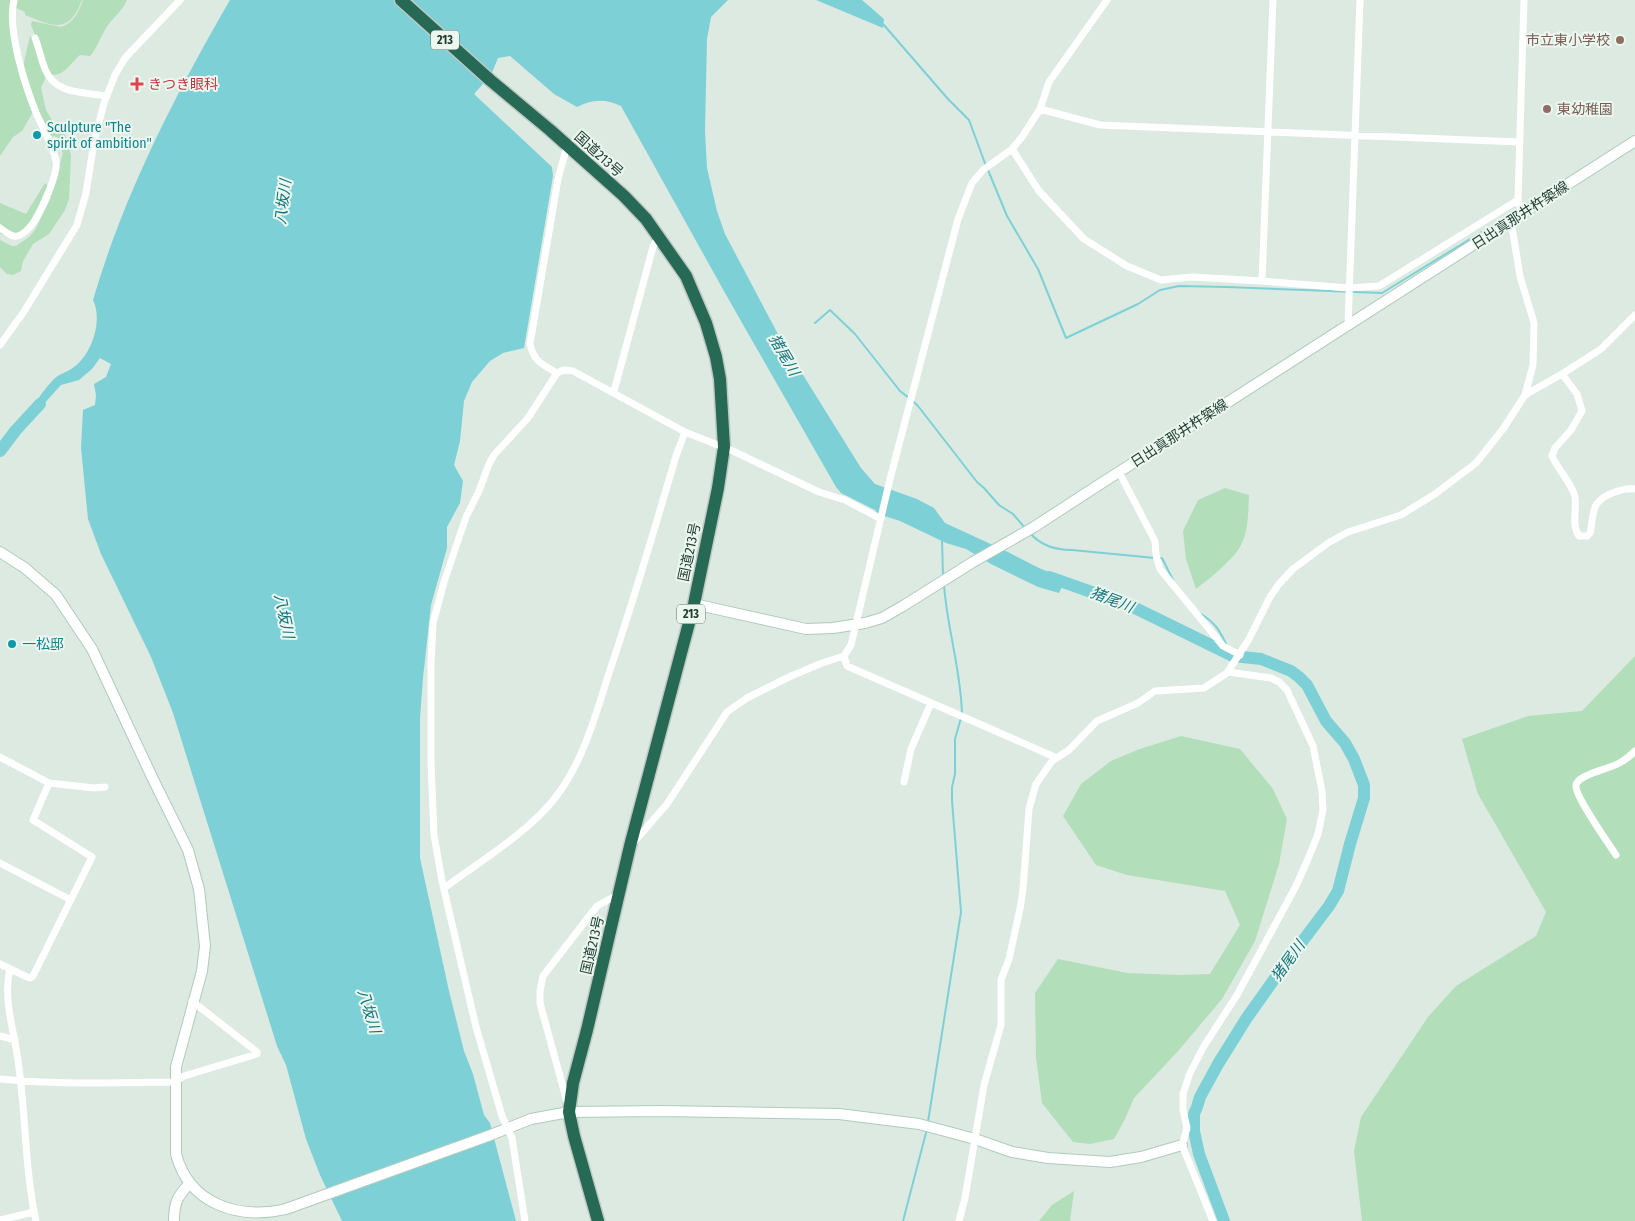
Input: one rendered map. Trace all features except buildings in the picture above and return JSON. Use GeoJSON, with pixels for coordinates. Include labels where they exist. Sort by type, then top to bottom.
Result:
{"type":"FeatureCollection","features":[{"type":"Feature","properties":{"kind":"highway","name":"国道213号"},"geometry":{"type":"LineString","coordinates":[[401,0],[624,196],[646,219],[686,276],[706,323],[720,379],[724,447],[718,488],[694,604],[630,846],[573,1083],[569,1112],[598,1221]]}},
{"type":"Feature","properties":{"kind":"street"},"geometry":{"type":"LineString","coordinates":[[0,228],[9,235],[16,236],[22,235],[30,228],[44,204],[56,165],[22,73],[11,14],[14,0]]}},
{"type":"Feature","properties":{"kind":"street"},"geometry":{"type":"LineString","coordinates":[[0,345],[23,313],[77,225],[86,193],[94,142],[113,79],[125,58],[180,0]]}},
{"type":"Feature","properties":{"kind":"street"},"geometry":{"type":"LineString","coordinates":[[630,846],[667,804],[728,712],[747,698],[789,677],[844,656],[851,645],[890,479],[958,218],[972,183],[984,170],[1012,149],[1040,109],[1049,82],[1107,0]]}},
{"type":"Feature","properties":{"kind":"street"},"geometry":{"type":"LineString","coordinates":[[1262,281],[1273,0]]}},
{"type":"Feature","properties":{"kind":"street"},"geometry":{"type":"LineString","coordinates":[[1348,325],[1360,0]]}},
{"type":"Feature","properties":{"kind":"street"},"geometry":{"type":"LineString","coordinates":[[1522,213],[1518,200],[1524,0]]}},
{"type":"Feature","properties":{"kind":"street"},"geometry":{"type":"LineString","coordinates":[[35,38],[45,70],[54,82],[67,90],[107,96]]}},
{"type":"Feature","properties":{"kind":"street"},"geometry":{"type":"LineString","coordinates":[[1040,109],[1100,125],[1519,142]]}},
{"type":"Feature","properties":{"kind":"street","name":"日出真那井杵築線"},"geometry":{"type":"LineString","coordinates":[[694,604],[806,629],[855,625],[882,618],[1034,527],[1635,141]]}},
{"type":"Feature","properties":{"kind":"street"},"geometry":{"type":"LineString","coordinates":[[557,373],[536,361],[532,355],[530,344],[558,179],[567,146]]}},
{"type":"Feature","properties":{"kind":"street"},"geometry":{"type":"LineString","coordinates":[[1012,149],[1038,191],[1089,243],[1127,266],[1161,280],[1192,277],[1262,281],[1348,292],[1379,286],[1518,200]]}},
{"type":"Feature","properties":{"kind":"street"},"geometry":{"type":"LineString","coordinates":[[958,1221],[965,1198],[984,1085],[1001,1025],[1000,980],[1009,959],[1020,909],[1028,820],[1032,796],[1040,777],[1052,761],[1069,750],[1097,721],[1138,703],[1154,691],[1204,688],[1228,672],[1249,639],[1270,597],[1293,568],[1328,542],[1362,526],[1401,514],[1435,494],[1461,476],[1481,456],[1503,429],[1525,396],[1532,365],[1534,323],[1520,276],[1511,221]]}},
{"type":"Feature","properties":{"kind":"street"},"geometry":{"type":"LineString","coordinates":[[614,392],[653,247],[659,236]]}},
{"type":"Feature","properties":{"kind":"street"},"geometry":{"type":"LineString","coordinates":[[1525,396],[1601,349],[1635,315]]}},
{"type":"Feature","properties":{"kind":"street"},"geometry":{"type":"LineString","coordinates":[[525,1221],[512,1138],[502,1116],[476,1027],[444,888],[434,835],[430,688],[433,623],[444,582],[466,517],[479,491],[491,459],[528,418],[557,373],[564,370],[573,370],[685,432],[724,447],[819,492],[845,500],[880,519]]}},
{"type":"Feature","properties":{"kind":"street"},"geometry":{"type":"LineString","coordinates":[[1562,374],[1577,394],[1582,411],[1571,430],[1555,448],[1552,456],[1575,497],[1575,523],[1579,536],[1587,536],[1590,533],[1596,505],[1606,496],[1621,489],[1635,488]]}},
{"type":"Feature","properties":{"kind":"street"},"geometry":{"type":"LineString","coordinates":[[444,888],[518,834],[546,808],[568,780],[590,732],[630,612],[676,456],[685,432]]}},
{"type":"Feature","properties":{"kind":"street"},"geometry":{"type":"LineString","coordinates":[[1119,472],[1155,541],[1160,569],[1223,646],[1240,655]]}},
{"type":"Feature","properties":{"kind":"street"},"geometry":{"type":"LineString","coordinates":[[0,552],[26,568],[56,595],[92,649],[188,850],[199,889],[205,946],[202,972],[192,1001],[176,1067],[174,1082],[176,1154],[179,1166],[189,1184],[213,1202],[230,1209],[251,1213],[271,1213],[531,1119],[569,1112],[662,1111],[839,1114],[919,1124],[975,1139],[1012,1152],[1110,1162],[1141,1157],[1182,1145]]}},
{"type":"Feature","properties":{"kind":"street"},"geometry":{"type":"LineString","coordinates":[[844,656],[847,666],[1057,758]]}},
{"type":"Feature","properties":{"kind":"street"},"geometry":{"type":"LineString","coordinates":[[1213,1221],[1182,1145],[1186,1128],[1183,1094],[1190,1073],[1204,1046],[1237,995],[1296,886],[1318,834],[1323,810],[1322,791],[1314,746],[1288,690],[1271,678],[1228,672]]}},
{"type":"Feature","properties":{"kind":"street"},"geometry":{"type":"LineString","coordinates":[[904,782],[911,749],[931,702]]}},
{"type":"Feature","properties":{"kind":"street"},"geometry":{"type":"LineString","coordinates":[[1616,855],[1582,802],[1576,790],[1576,785],[1584,777],[1611,768],[1635,751]]}},
{"type":"Feature","properties":{"kind":"street"},"geometry":{"type":"LineString","coordinates":[[0,758],[50,783],[94,788],[105,787]]}},
{"type":"Feature","properties":{"kind":"street"},"geometry":{"type":"LineString","coordinates":[[0,964],[27,977],[33,976],[92,857],[33,820],[50,783]]}},
{"type":"Feature","properties":{"kind":"street"},"geometry":{"type":"LineString","coordinates":[[0,863],[71,900]]}},
{"type":"Feature","properties":{"kind":"street"},"geometry":{"type":"LineString","coordinates":[[569,1112],[540,1003],[543,976],[597,906],[620,893]]}},
{"type":"Feature","properties":{"kind":"street"},"geometry":{"type":"LineString","coordinates":[[10,968],[8,998],[21,1081],[36,1221]]}},
{"type":"Feature","properties":{"kind":"street"},"geometry":{"type":"LineString","coordinates":[[0,1079],[21,1081],[174,1082],[184,1076],[257,1054],[257,1052],[192,1001]]}},
{"type":"Feature","properties":{"kind":"street"},"geometry":{"type":"LineString","coordinates":[[0,1036],[15,1040]]}},
{"type":"Feature","properties":{"kind":"street"},"geometry":{"type":"LineString","coordinates":[[174,1221],[174,1208],[179,1195],[189,1184]]}},
{"type":"Feature","properties":{"kind":"street"},"geometry":{"type":"LineString","coordinates":[[0,1220],[34,1212]]}},
{"type":"Feature","properties":{"kind":"green space"},"geometry":{"type":"Polygon","coordinates":[[[0,0],[11,0],[9,12],[12,41],[19,72],[33,112],[22,131],[13,137],[0,156],[0,0]]]}},
{"type":"Feature","properties":{"kind":"green space"},"geometry":{"type":"Polygon","coordinates":[[[16,0],[82,0],[72,18],[60,25],[44,22],[25,15],[25,12],[16,8],[16,0]]]}},
{"type":"Feature","properties":{"kind":"green space"},"geometry":{"type":"Polygon","coordinates":[[[83,0],[127,0],[106,28],[90,56],[80,55],[63,72],[55,75],[50,74],[31,25],[32,21],[61,27],[66,25],[75,16],[83,0]]]}},
{"type":"Feature","properties":{"kind":"green space"},"geometry":{"type":"Polygon","coordinates":[[[30,36],[33,38],[46,77],[41,88],[46,110],[54,124],[65,135],[71,155],[69,199],[65,210],[49,234],[33,244],[23,261],[21,271],[13,275],[7,274],[0,267],[0,240],[16,246],[35,230],[50,200],[63,153],[57,137],[48,135],[23,66],[30,36]]]}},
{"type":"Feature","properties":{"kind":"green space"},"geometry":{"type":"Polygon","coordinates":[[[45,183],[48,186],[28,226],[12,238],[0,234],[0,203],[26,214],[45,183]]]}},
{"type":"Feature","properties":{"kind":"green space"},"geometry":{"type":"Polygon","coordinates":[[[1225,488],[1249,495],[1248,520],[1244,539],[1233,556],[1196,589],[1186,559],[1183,531],[1198,500],[1225,488]]]}},
{"type":"Feature","properties":{"kind":"green space"},"geometry":{"type":"Polygon","coordinates":[[[1635,656],[1635,1221],[1362,1221],[1354,1151],[1361,1117],[1428,1017],[1456,986],[1536,936],[1546,912],[1478,794],[1462,739],[1528,716],[1582,711],[1635,656]]]}},
{"type":"Feature","properties":{"kind":"green space"},"geometry":{"type":"Polygon","coordinates":[[[1181,736],[1240,749],[1273,789],[1287,819],[1279,864],[1255,941],[1222,999],[1179,1050],[1134,1098],[1114,1139],[1090,1144],[1073,1142],[1042,1103],[1036,1057],[1035,993],[1058,959],[1127,973],[1210,974],[1240,925],[1225,891],[1127,875],[1096,865],[1063,816],[1081,784],[1111,761],[1137,750],[1181,736]]]}},
{"type":"Feature","properties":{"kind":"green space"},"geometry":{"type":"Polygon","coordinates":[[[1074,1191],[1070,1221],[1039,1221],[1052,1205],[1074,1191]]]}},
{"type":"Feature","properties":{"kind":"water","name":"八坂川"},"geometry":{"type":"Polygon","coordinates":[[[230,0],[728,0],[711,17],[707,39],[705,131],[707,168],[717,211],[725,234],[780,338],[861,468],[875,484],[917,499],[934,508],[945,523],[1066,579],[1059,593],[1038,587],[991,564],[966,549],[946,543],[900,521],[878,514],[875,510],[841,493],[725,293],[621,106],[599,101],[588,102],[577,107],[554,94],[510,56],[498,58],[491,75],[474,94],[552,167],[553,176],[524,348],[503,353],[490,361],[472,382],[464,401],[460,441],[454,465],[463,481],[460,503],[447,527],[447,548],[431,605],[423,678],[420,718],[420,858],[464,1051],[473,1074],[484,1115],[490,1123],[516,1221],[342,1221],[320,1175],[306,1139],[286,1065],[277,1046],[173,713],[151,657],[101,554],[88,519],[81,448],[83,410],[95,405],[94,384],[106,377],[111,364],[100,358],[92,369],[79,380],[61,385],[32,417],[28,413],[50,383],[56,377],[72,369],[86,354],[91,345],[97,317],[93,300],[135,184],[190,72],[230,0]]]}},
{"type":"Feature","properties":{"kind":"water"},"geometry":{"type":"Polygon","coordinates":[[[816,0],[862,0],[884,19],[883,28],[816,0]]]}},
{"type":"Feature","properties":{"kind":"waterway"},"geometry":{"type":"LineString","coordinates":[[883,24],[948,99],[969,120],[986,166]]}},
{"type":"Feature","properties":{"kind":"waterway"},"geometry":{"type":"LineString","coordinates":[[988,170],[1007,216],[1038,269],[1066,338],[1138,304],[1160,290],[1179,286],[1382,293],[1511,214]]}},
{"type":"Feature","properties":{"kind":"waterway"},"geometry":{"type":"LineString","coordinates":[[815,323],[830,310],[855,334],[900,391],[909,398]]}},
{"type":"Feature","properties":{"kind":"waterway"},"geometry":{"type":"LineString","coordinates":[[913,401],[977,482],[999,505],[1013,514],[1025,528]]}},
{"type":"Feature","properties":{"kind":"waterway"},"geometry":{"type":"LineString","coordinates":[[0,451],[40,404]]}},
{"type":"Feature","properties":{"kind":"waterway"},"geometry":{"type":"LineString","coordinates":[[1030,533],[1039,541],[1055,548],[1155,558]]}},
{"type":"Feature","properties":{"kind":"waterway"},"geometry":{"type":"LineString","coordinates":[[942,540],[943,575]]}},
{"type":"Feature","properties":{"kind":"waterway"},"geometry":{"type":"LineString","coordinates":[[1159,558],[1162,558],[1173,580]]}},
{"type":"Feature","properties":{"kind":"waterway","name":"猪尾川"},"geometry":{"type":"LineString","coordinates":[[1049,577],[1131,606],[1233,656],[1261,659],[1291,671],[1307,685],[1326,721],[1345,743],[1354,759],[1364,785],[1364,798],[1338,891],[1246,1019],[1218,1064],[1200,1097],[1194,1114],[1194,1131],[1199,1154],[1224,1221]]}},
{"type":"Feature","properties":{"kind":"waterway"},"geometry":{"type":"LineString","coordinates":[[944,585],[959,681],[962,714]]}},
{"type":"Feature","properties":{"kind":"waterway"},"geometry":{"type":"LineString","coordinates":[[1201,614],[1216,627],[1226,644]]}},
{"type":"Feature","properties":{"kind":"waterway"},"geometry":{"type":"LineString","coordinates":[[928,1122],[961,912],[952,801],[952,787],[955,774],[955,739],[961,718]]}},
{"type":"Feature","properties":{"kind":"waterway"},"geometry":{"type":"LineString","coordinates":[[903,1221],[927,1129]]}},
{"type":"Feature","properties":{"kind":"place","name":"市立東小学校"},"geometry":{"type":"Point","coordinates":[1620,40]}},
{"type":"Feature","properties":{"kind":"place","name":"きつき眼科"},"geometry":{"type":"Point","coordinates":[137,84]}},
{"type":"Feature","properties":{"kind":"place","name":"東幼稚園"},"geometry":{"type":"Point","coordinates":[1547,109]}},
{"type":"Feature","properties":{"kind":"place","name":"Sculpture \"The spirit of ambition\""},"geometry":{"type":"Point","coordinates":[37,135]}},
{"type":"Feature","properties":{"kind":"place","name":"一松邸"},"geometry":{"type":"Point","coordinates":[12,644]}}]}
